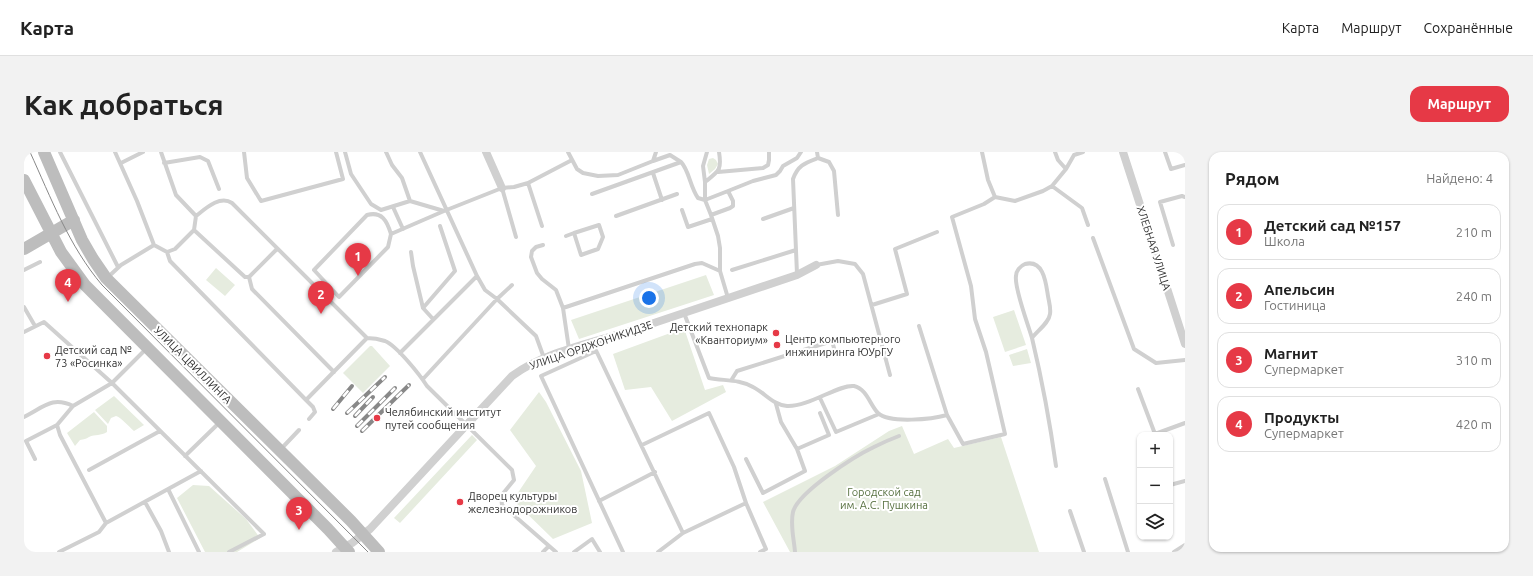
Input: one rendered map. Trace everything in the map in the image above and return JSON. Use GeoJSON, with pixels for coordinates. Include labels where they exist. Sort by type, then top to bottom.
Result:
{"type":"FeatureCollection","features":[{"type":"Feature","properties":{"kind":"main road","name":"УЛИЦА ЦВИЛЛИНГА"},"geometry":{"type":"LineString","coordinates":[[44,152],[82,240],[106,278],[380,552]]}},
{"type":"Feature","properties":{"kind":"main road","name":"УЛИЦА ЦВИЛЛИНГА"},"geometry":{"type":"LineString","coordinates":[[24,180],[50,233],[68,262],[85,285],[221,421],[343,550]]}},
{"type":"Feature","properties":{"kind":"main road"},"geometry":{"type":"LineString","coordinates":[[24,249],[74,220]]}},
{"type":"Feature","properties":{"kind":"street"},"geometry":{"type":"LineString","coordinates":[[486,152],[502,188]]}},
{"type":"Feature","properties":{"kind":"street","name":"ХЛЕБНАЯ УЛИЦА"},"geometry":{"type":"LineString","coordinates":[[1123,152],[1185,344]]}},
{"type":"Feature","properties":{"kind":"street","name":"УЛИЦА ОРДЖОНИКИДЗЕ"},"geometry":{"type":"LineString","coordinates":[[343,550],[363,535],[512,376],[522,369],[569,350],[797,275],[816,266]]}},
{"type":"Feature","properties":{"kind":"lane"},"geometry":{"type":"LineString","coordinates":[[60,152],[118,267]]}},
{"type":"Feature","properties":{"kind":"lane"},"geometry":{"type":"LineString","coordinates":[[115,152],[121,163],[154,246],[167,252],[175,249],[194,230],[196,216],[207,207],[216,202],[228,201],[232,203],[367,338],[373,338],[386,342],[400,353],[423,379],[427,386],[512,470],[514,480],[502,496],[502,505],[556,552]]}},
{"type":"Feature","properties":{"kind":"lane"},"geometry":{"type":"LineString","coordinates":[[121,163],[143,152]]}},
{"type":"Feature","properties":{"kind":"lane"},"geometry":{"type":"LineString","coordinates":[[161,152],[176,194],[186,207],[196,216]]}},
{"type":"Feature","properties":{"kind":"lane"},"geometry":{"type":"LineString","coordinates":[[244,152],[247,178],[261,201],[343,179],[336,152]]}},
{"type":"Feature","properties":{"kind":"lane"},"geometry":{"type":"LineString","coordinates":[[345,152],[351,174],[371,204],[381,210],[410,201],[445,211]]}},
{"type":"Feature","properties":{"kind":"lane"},"geometry":{"type":"LineString","coordinates":[[386,152],[402,178],[410,201]]}},
{"type":"Feature","properties":{"kind":"lane"},"geometry":{"type":"LineString","coordinates":[[420,152],[445,211],[484,290],[497,299],[536,336],[544,359]]}},
{"type":"Feature","properties":{"kind":"lane"},"geometry":{"type":"LineString","coordinates":[[568,152],[577,169],[583,173],[610,176],[625,173],[670,155],[681,162],[686,168],[690,185],[695,194],[698,198],[705,200],[754,181],[776,175],[783,166],[797,158],[801,152]]}},
{"type":"Feature","properties":{"kind":"lane"},"geometry":{"type":"LineString","coordinates":[[653,161],[656,152]]}},
{"type":"Feature","properties":{"kind":"lane"},"geometry":{"type":"LineString","coordinates":[[707,152],[703,166],[705,200],[718,236],[720,248],[720,271],[728,298]]}},
{"type":"Feature","properties":{"kind":"lane"},"geometry":{"type":"LineString","coordinates":[[705,182],[718,172],[721,166],[719,152]]}},
{"type":"Feature","properties":{"kind":"lane"},"geometry":{"type":"LineString","coordinates":[[718,172],[763,168],[768,165],[769,152]]}},
{"type":"Feature","properties":{"kind":"lane"},"geometry":{"type":"LineString","coordinates":[[817,152],[818,158]]}},
{"type":"Feature","properties":{"kind":"lane"},"geometry":{"type":"LineString","coordinates":[[982,152],[988,180],[995,197]]}},
{"type":"Feature","properties":{"kind":"lane"},"geometry":{"type":"LineString","coordinates":[[1055,152],[1058,160],[1066,169]]}},
{"type":"Feature","properties":{"kind":"lane"},"geometry":{"type":"LineString","coordinates":[[919,326],[947,415],[962,444],[1005,434],[986,352],[975,319],[971,286],[952,218],[984,204],[995,197],[1015,201],[1044,191],[1052,186],[1066,169],[1074,155],[1083,152]]}},
{"type":"Feature","properties":{"kind":"lane"},"geometry":{"type":"LineString","coordinates":[[1165,152],[1171,169],[1185,165]]}},
{"type":"Feature","properties":{"kind":"lane"},"geometry":{"type":"LineString","coordinates":[[164,163],[200,157],[208,161],[218,189]]}},
{"type":"Feature","properties":{"kind":"lane"},"geometry":{"type":"LineString","coordinates":[[797,275],[793,179],[796,170],[805,163],[818,158],[828,162],[834,171],[838,215]]}},
{"type":"Feature","properties":{"kind":"lane"},"geometry":{"type":"LineString","coordinates":[[391,234],[502,188],[514,187],[528,183],[572,160]]}},
{"type":"Feature","properties":{"kind":"lane"},"geometry":{"type":"LineString","coordinates":[[592,194],[681,162]]}},
{"type":"Feature","properties":{"kind":"lane"},"geometry":{"type":"LineString","coordinates":[[652,172],[662,200]]}},
{"type":"Feature","properties":{"kind":"lane"},"geometry":{"type":"LineString","coordinates":[[528,183],[542,226]]}},
{"type":"Feature","properties":{"kind":"lane"},"geometry":{"type":"LineString","coordinates":[[1052,186],[1082,208],[1088,225]]}},
{"type":"Feature","properties":{"kind":"lane"},"geometry":{"type":"LineString","coordinates":[[502,188],[516,237]]}},
{"type":"Feature","properties":{"kind":"lane"},"geometry":{"type":"LineString","coordinates":[[682,210],[688,227],[733,206],[733,201],[728,191]]}},
{"type":"Feature","properties":{"kind":"lane"},"geometry":{"type":"LineString","coordinates":[[616,216],[677,194]]}},
{"type":"Feature","properties":{"kind":"lane"},"geometry":{"type":"LineString","coordinates":[[1173,245],[1160,202],[1182,196],[1185,197]]}},
{"type":"Feature","properties":{"kind":"lane"},"geometry":{"type":"LineString","coordinates":[[393,207],[403,229]]}},
{"type":"Feature","properties":{"kind":"lane"},"geometry":{"type":"LineString","coordinates":[[763,219],[794,208]]}},
{"type":"Feature","properties":{"kind":"lane"},"geometry":{"type":"LineString","coordinates":[[374,213],[380,215],[388,225],[391,234],[388,247],[339,297],[314,270],[367,215],[374,213]]}},
{"type":"Feature","properties":{"kind":"lane"},"geometry":{"type":"LineString","coordinates":[[566,236],[574,233],[599,225],[603,237],[598,249],[581,255],[574,233]]}},
{"type":"Feature","properties":{"kind":"lane"},"geometry":{"type":"LineString","coordinates":[[423,308],[455,272],[440,226]]}},
{"type":"Feature","properties":{"kind":"lane"},"geometry":{"type":"LineString","coordinates":[[194,230],[245,277],[249,277]]}},
{"type":"Feature","properties":{"kind":"lane"},"geometry":{"type":"LineString","coordinates":[[872,305],[907,294],[895,249],[936,232]]}},
{"type":"Feature","properties":{"kind":"lane"},"geometry":{"type":"LineString","coordinates":[[1093,238],[1134,349],[1156,362],[1185,360]]}},
{"type":"Feature","properties":{"kind":"lane"},"geometry":{"type":"LineString","coordinates":[[543,245],[536,247],[532,251],[531,257],[537,273],[556,290],[563,308],[569,350]]}},
{"type":"Feature","properties":{"kind":"lane"},"geometry":{"type":"LineString","coordinates":[[106,278],[118,267],[154,246]]}},
{"type":"Feature","properties":{"kind":"lane"},"geometry":{"type":"LineString","coordinates":[[249,277],[277,249]]}},
{"type":"Feature","properties":{"kind":"lane"},"geometry":{"type":"LineString","coordinates":[[732,270],[796,250]]}},
{"type":"Feature","properties":{"kind":"lane"},"geometry":{"type":"LineString","coordinates":[[167,252],[170,261],[313,407],[315,412],[309,420]]}},
{"type":"Feature","properties":{"kind":"lane"},"geometry":{"type":"LineString","coordinates":[[411,252],[423,308],[433,319]]}},
{"type":"Feature","properties":{"kind":"lane"},"geometry":{"type":"LineString","coordinates":[[816,266],[838,261],[855,264],[863,274],[890,375]]}},
{"type":"Feature","properties":{"kind":"lane"},"geometry":{"type":"LineString","coordinates":[[24,270],[40,262]]}},
{"type":"Feature","properties":{"kind":"lane"},"geometry":{"type":"LineString","coordinates":[[563,308],[695,264],[702,263],[720,271]]}},
{"type":"Feature","properties":{"kind":"lane"},"geometry":{"type":"LineString","coordinates":[[1032,338],[1048,320],[1050,308],[1045,275],[1040,268],[1029,264],[1018,269],[1016,276],[1017,286],[1032,338],[1047,405],[1056,466]]}},
{"type":"Feature","properties":{"kind":"lane"},"geometry":{"type":"LineString","coordinates":[[400,353],[477,276]]}},
{"type":"Feature","properties":{"kind":"lane"},"geometry":{"type":"LineString","coordinates":[[249,277],[252,290],[334,372]]}},
{"type":"Feature","properties":{"kind":"lane"},"geometry":{"type":"LineString","coordinates":[[423,379],[497,299],[512,285]]}},
{"type":"Feature","properties":{"kind":"lane"},"geometry":{"type":"LineString","coordinates":[[24,307],[34,326]]}},
{"type":"Feature","properties":{"kind":"lane"},"geometry":{"type":"LineString","coordinates":[[684,312],[709,378],[720,380],[732,379],[752,386],[776,404],[788,406],[800,405],[844,387],[855,386],[864,392],[879,414],[889,418],[914,419],[947,415]]}},
{"type":"Feature","properties":{"kind":"lane"},"geometry":{"type":"LineString","coordinates":[[24,332],[44,322],[112,383],[264,534],[229,552]]}},
{"type":"Feature","properties":{"kind":"lane"},"geometry":{"type":"LineString","coordinates":[[306,400],[367,338]]}},
{"type":"Feature","properties":{"kind":"lane"},"geometry":{"type":"LineString","coordinates":[[732,379],[737,371],[832,341],[836,355]]}},
{"type":"Feature","properties":{"kind":"lane"},"geometry":{"type":"LineString","coordinates":[[592,342],[683,533]]}},
{"type":"Feature","properties":{"kind":"lane"},"geometry":{"type":"LineString","coordinates":[[35,459],[26,441],[56,425],[73,406],[112,383],[148,348]]}},
{"type":"Feature","properties":{"kind":"lane"},"geometry":{"type":"LineString","coordinates":[[596,351],[541,376],[624,552]]}},
{"type":"Feature","properties":{"kind":"lane"},"geometry":{"type":"LineString","coordinates":[[1138,389],[1155,434],[1185,423]]}},
{"type":"Feature","properties":{"kind":"lane"},"geometry":{"type":"LineString","coordinates":[[820,398],[836,432],[879,414]]}},
{"type":"Feature","properties":{"kind":"lane"},"geometry":{"type":"LineString","coordinates":[[24,417],[54,401],[64,402],[73,406]]}},
{"type":"Feature","properties":{"kind":"lane"},"geometry":{"type":"LineString","coordinates":[[746,459],[763,493],[805,471],[797,449],[781,422],[776,404]]}},
{"type":"Feature","properties":{"kind":"lane"},"geometry":{"type":"LineString","coordinates":[[642,445],[709,413],[734,467],[746,504],[766,549],[760,552]]}},
{"type":"Feature","properties":{"kind":"lane"},"geometry":{"type":"LineString","coordinates":[[797,449],[829,435],[820,413]]}},
{"type":"Feature","properties":{"kind":"lane"},"geometry":{"type":"LineString","coordinates":[[185,456],[221,421]]}},
{"type":"Feature","properties":{"kind":"lane"},"geometry":{"type":"LineString","coordinates":[[56,425],[106,523]]}},
{"type":"Feature","properties":{"kind":"lane"},"geometry":{"type":"LineString","coordinates":[[279,450],[299,430]]}},
{"type":"Feature","properties":{"kind":"lane"},"geometry":{"type":"LineString","coordinates":[[89,470],[160,431]]}},
{"type":"Feature","properties":{"kind":"lane"},"geometry":{"type":"LineString","coordinates":[[795,552],[792,526],[793,512],[796,505],[820,482],[841,466],[873,447],[899,436]]}},
{"type":"Feature","properties":{"kind":"lane"},"geometry":{"type":"LineString","coordinates":[[59,552],[99,532],[106,523],[201,471]]}},
{"type":"Feature","properties":{"kind":"lane"},"geometry":{"type":"LineString","coordinates":[[599,501],[654,472]]}},
{"type":"Feature","properties":{"kind":"lane"},"geometry":{"type":"LineString","coordinates":[[1105,479],[1128,552]]}},
{"type":"Feature","properties":{"kind":"lane"},"geometry":{"type":"LineString","coordinates":[[1173,484],[1185,481]]}},
{"type":"Feature","properties":{"kind":"lane"},"geometry":{"type":"LineString","coordinates":[[168,489],[199,552]]}},
{"type":"Feature","properties":{"kind":"lane"},"geometry":{"type":"LineString","coordinates":[[146,502],[161,531],[169,552]]}},
{"type":"Feature","properties":{"kind":"lane"},"geometry":{"type":"LineString","coordinates":[[658,552],[683,533],[746,504]]}},
{"type":"Feature","properties":{"kind":"lane"},"geometry":{"type":"LineString","coordinates":[[1070,511],[1084,552]]}},
{"type":"Feature","properties":{"kind":"lane"},"geometry":{"type":"LineString","coordinates":[[574,552],[592,539],[600,552]]}},
{"type":"Feature","properties":{"kind":"lane"},"geometry":{"type":"LineString","coordinates":[[543,552],[549,546]]}},
{"type":"Feature","properties":{"kind":"lane"},"geometry":{"type":"LineString","coordinates":[[1174,552],[1185,546]]}},
{"type":"Feature","properties":{"kind":"green space"},"geometry":{"type":"Polygon","coordinates":[[[713,158],[718,164],[709,174],[707,165],[709,159],[713,158]]]}},
{"type":"Feature","properties":{"kind":"green space"},"geometry":{"type":"Polygon","coordinates":[[[216,268],[235,285],[225,296],[206,280],[216,268]]]}},
{"type":"Feature","properties":{"kind":"green space"},"geometry":{"type":"Polygon","coordinates":[[[706,275],[714,295],[579,339],[571,320],[706,275]]]}},
{"type":"Feature","properties":{"kind":"green space"},"geometry":{"type":"Polygon","coordinates":[[[1014,310],[1026,345],[1005,352],[993,317],[1014,310]]]}},
{"type":"Feature","properties":{"kind":"green space"},"geometry":{"type":"Polygon","coordinates":[[[684,328],[705,390],[723,385],[726,392],[672,421],[651,387],[625,390],[613,354],[684,328]]]}},
{"type":"Feature","properties":{"kind":"green space"},"geometry":{"type":"Polygon","coordinates":[[[370,346],[372,346],[390,366],[363,393],[343,373],[370,346]]]}},
{"type":"Feature","properties":{"kind":"green space"},"geometry":{"type":"Polygon","coordinates":[[[1027,349],[1031,363],[1013,366],[1009,355],[1027,349]]]}},
{"type":"Feature","properties":{"kind":"green space"},"geometry":{"type":"Polygon","coordinates":[[[539,392],[546,402],[581,471],[592,523],[553,539],[513,500],[536,466],[510,430],[539,392]]]}},
{"type":"Feature","properties":{"kind":"green space"},"geometry":{"type":"Polygon","coordinates":[[[114,396],[144,425],[134,431],[123,420],[116,416],[111,418],[108,424],[95,410],[114,396]]]}},
{"type":"Feature","properties":{"kind":"green space"},"geometry":{"type":"Polygon","coordinates":[[[94,412],[107,426],[107,432],[80,440],[75,446],[67,433],[94,412]]]}},
{"type":"Feature","properties":{"kind":"green space","name":"Городской сад им. А.С. Пушкина"},"geometry":{"type":"Polygon","coordinates":[[[902,426],[914,454],[948,439],[954,448],[1001,437],[1039,552],[790,552],[763,502],[835,466],[889,431],[902,426]]]}},
{"type":"Feature","properties":{"kind":"green space"},"geometry":{"type":"Polygon","coordinates":[[[472,435],[477,440],[400,523],[394,518],[472,435]]]}},
{"type":"Feature","properties":{"kind":"green space"},"geometry":{"type":"Polygon","coordinates":[[[193,485],[209,486],[246,519],[260,538],[237,552],[205,552],[177,498],[193,485]]]}},
{"type":"Feature","properties":{"kind":"tram line"},"geometry":{"type":"LineString","coordinates":[[30,152],[70,238],[90,270],[102,285],[368,552]]}},
{"type":"Feature","properties":{"kind":"railway"},"geometry":{"type":"LineString","coordinates":[[347,413],[385,377]]}},
{"type":"Feature","properties":{"kind":"railway"},"geometry":{"type":"LineString","coordinates":[[362,431],[409,385]]}},
{"type":"Feature","properties":{"kind":"railway"},"geometry":{"type":"LineString","coordinates":[[333,409],[352,386]]}},
{"type":"Feature","properties":{"kind":"railway"},"geometry":{"type":"LineString","coordinates":[[357,426],[395,388]]}},
{"type":"Feature","properties":{"kind":"railway"},"geometry":{"type":"LineString","coordinates":[[355,416],[373,397]]}},
{"type":"Feature","properties":{"kind":"place","name":"Детский сад №157"},"geometry":{"type":"Point","coordinates":[358,276]}},
{"type":"Feature","properties":{"kind":"place","name":"Продукты"},"geometry":{"type":"Point","coordinates":[68,302]}},
{"type":"Feature","properties":{"kind":"place","name":"Апельсин"},"geometry":{"type":"Point","coordinates":[321,314]}},
{"type":"Feature","properties":{"kind":"place","name":"Детский технопарк «Кванториум»"},"geometry":{"type":"Point","coordinates":[776,333]}},
{"type":"Feature","properties":{"kind":"place","name":"Центр компьютерного инжиниринга ЮУрГУ"},"geometry":{"type":"Point","coordinates":[777,345]}},
{"type":"Feature","properties":{"kind":"place","name":"Детский сад № 73 «Росинка»"},"geometry":{"type":"Point","coordinates":[47,356]}},
{"type":"Feature","properties":{"kind":"place","name":"Челябинский институт путей сообщения"},"geometry":{"type":"Point","coordinates":[377,418]}},
{"type":"Feature","properties":{"kind":"place","name":"Дворец культуры железнодорожников"},"geometry":{"type":"Point","coordinates":[460,502]}},
{"type":"Feature","properties":{"kind":"place","name":"Магнит"},"geometry":{"type":"Point","coordinates":[299,530]}}]}
